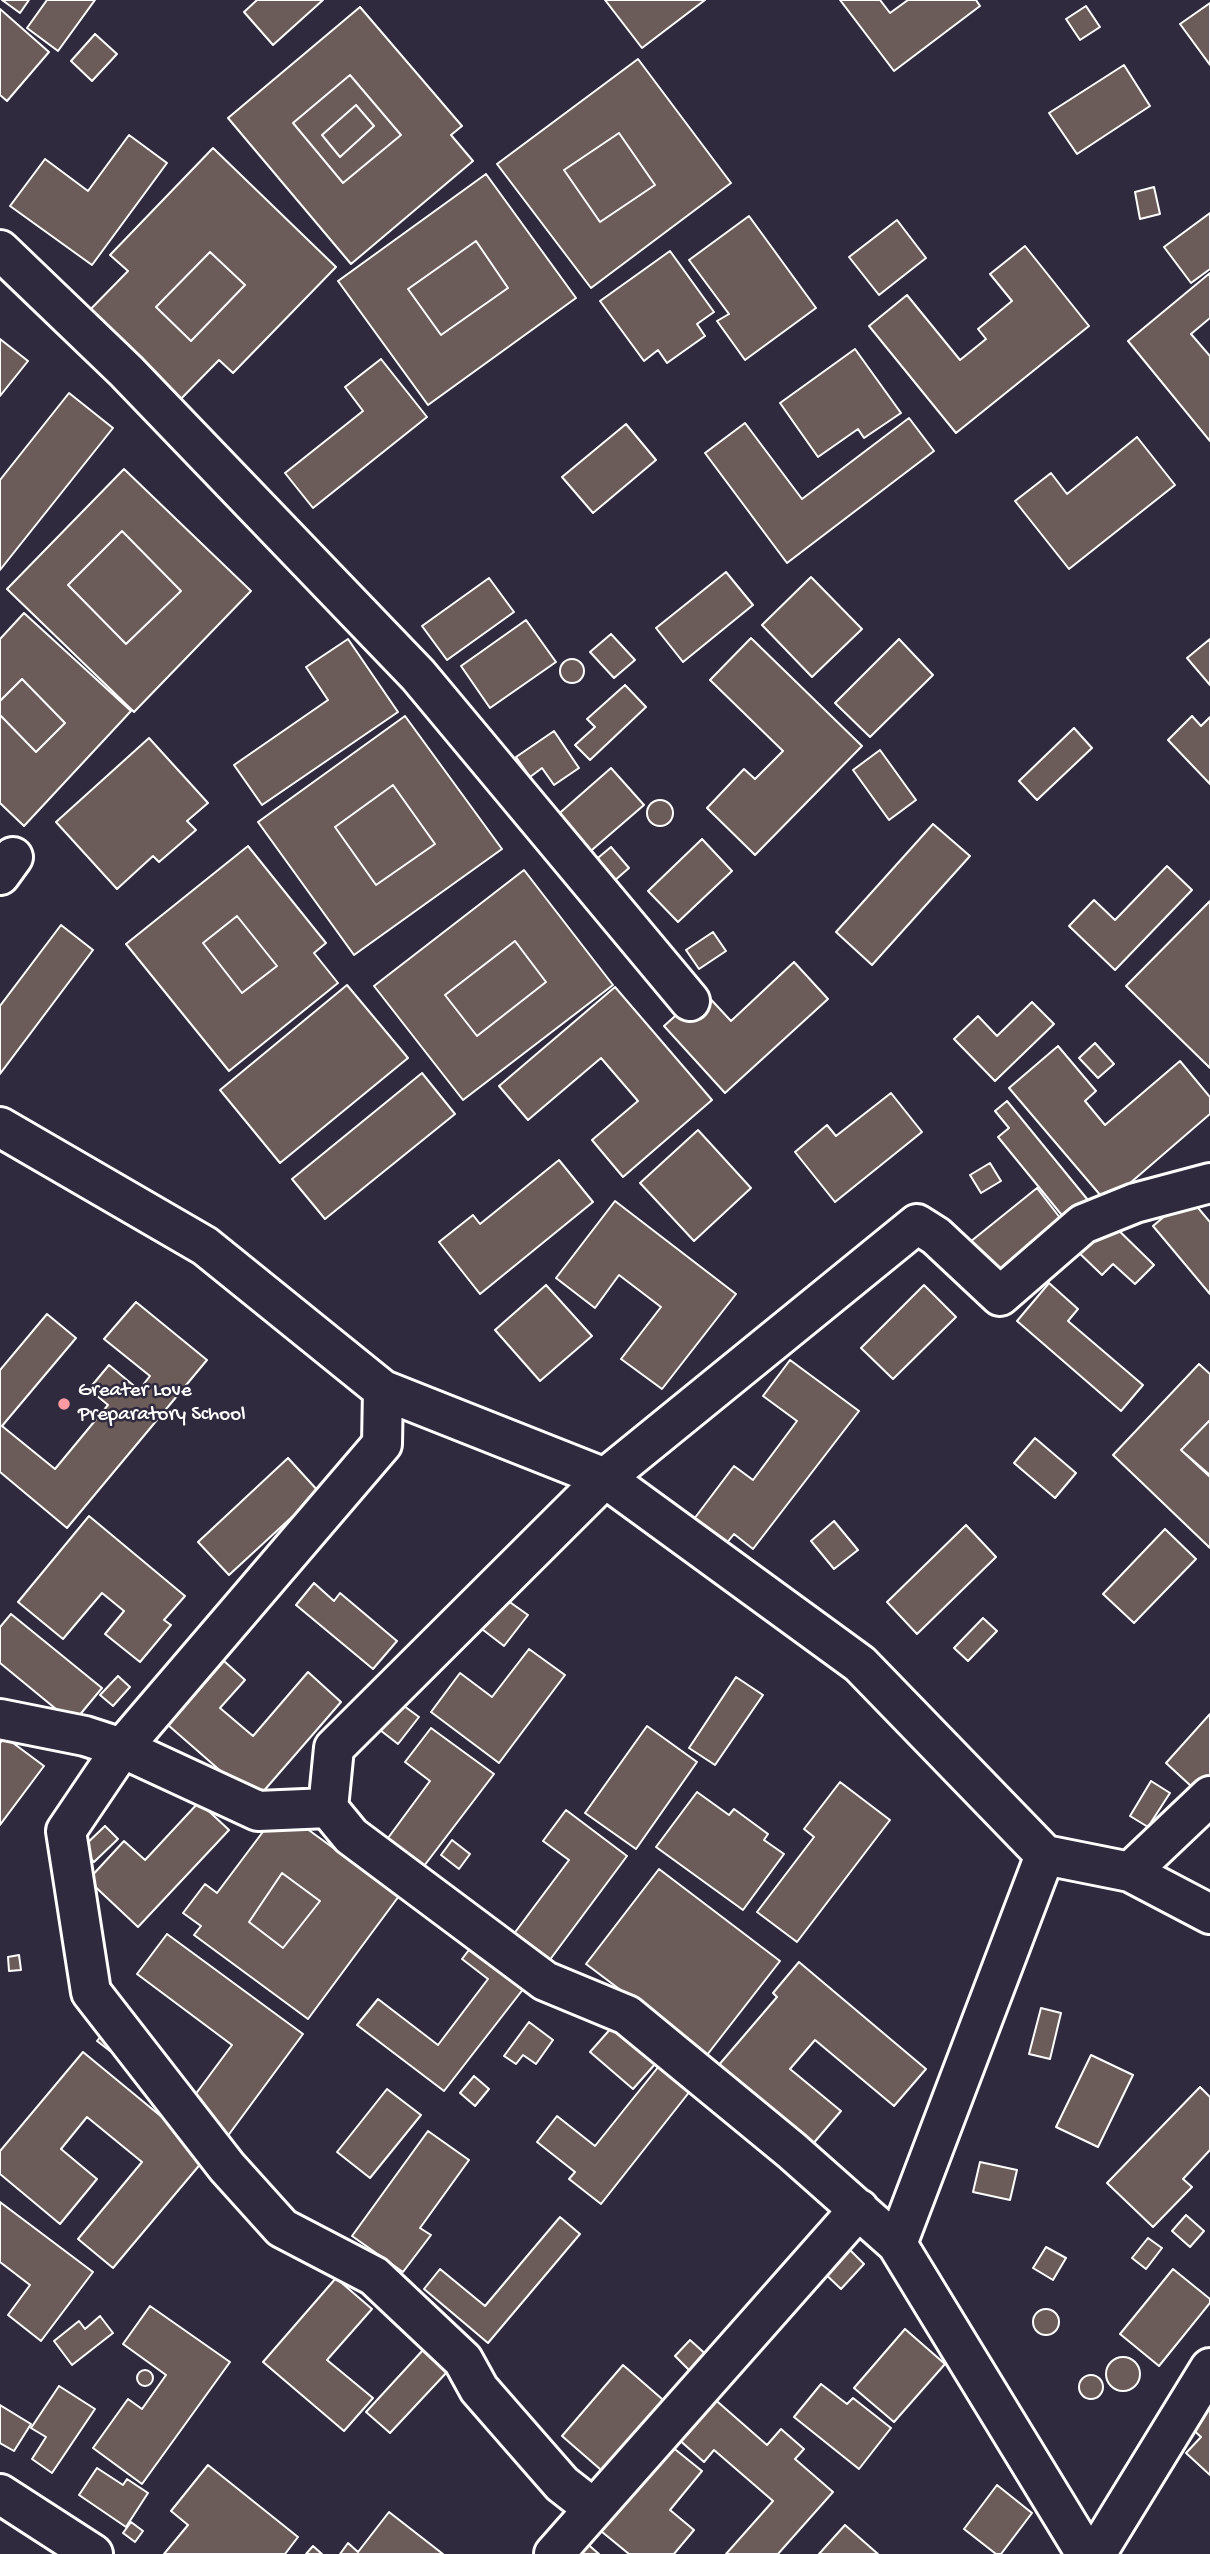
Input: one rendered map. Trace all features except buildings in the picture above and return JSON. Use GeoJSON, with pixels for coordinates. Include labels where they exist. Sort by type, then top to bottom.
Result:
{"type":"FeatureCollection","features":[{"type":"Feature","properties":{"kind":"street"},"geometry":{"type":"LineString","coordinates":[[0,250],[126,371],[418,675],[690,1001]]}},
{"type":"Feature","properties":{"kind":"street"},"geometry":{"type":"LineString","coordinates":[[0,1127],[205,1246],[383,1390],[605,1478],[860,1664],[1045,1855],[1130,1872],[1210,1914]]}},
{"type":"Feature","properties":{"kind":"street"},"geometry":{"type":"LineString","coordinates":[[1086,2554],[897,2244],[626,2015],[545,1982],[351,1836],[328,1808],[334,1748],[605,1478],[917,1224],[936,1236],[1000,1296],[1083,1224],[1135,1203],[1210,1183]]}},
{"type":"Feature","properties":{"kind":"street"},"geometry":{"type":"LineString","coordinates":[[383,1390],[382,1444],[122,1748],[66,1831],[91,1992],[227,2167],[282,2228],[373,2276],[463,2360],[479,2389],[562,2484],[594,2509]]}},
{"type":"Feature","properties":{"kind":"street"},"geometry":{"type":"LineString","coordinates":[[0,1718],[85,1736],[122,1748],[258,1811],[328,1808]]}},
{"type":"Feature","properties":{"kind":"street"},"geometry":{"type":"LineString","coordinates":[[1130,1872],[1210,1796]]}},
{"type":"Feature","properties":{"kind":"street"},"geometry":{"type":"LineString","coordinates":[[897,2244],[1045,1855]]}},
{"type":"Feature","properties":{"kind":"street"},"geometry":{"type":"LineString","coordinates":[[554,2554],[859,2210]]}},
{"type":"Feature","properties":{"kind":"street"},"geometry":{"type":"LineString","coordinates":[[1096,2554],[1210,2368]]}},
{"type":"Feature","properties":{"kind":"street"},"geometry":{"type":"LineString","coordinates":[[0,2494],[93,2554]]}},
{"type":"Feature","properties":{"kind":"place","name":"Greater Love Preparatory School"},"geometry":{"type":"Point","coordinates":[64,1404]}}]}
